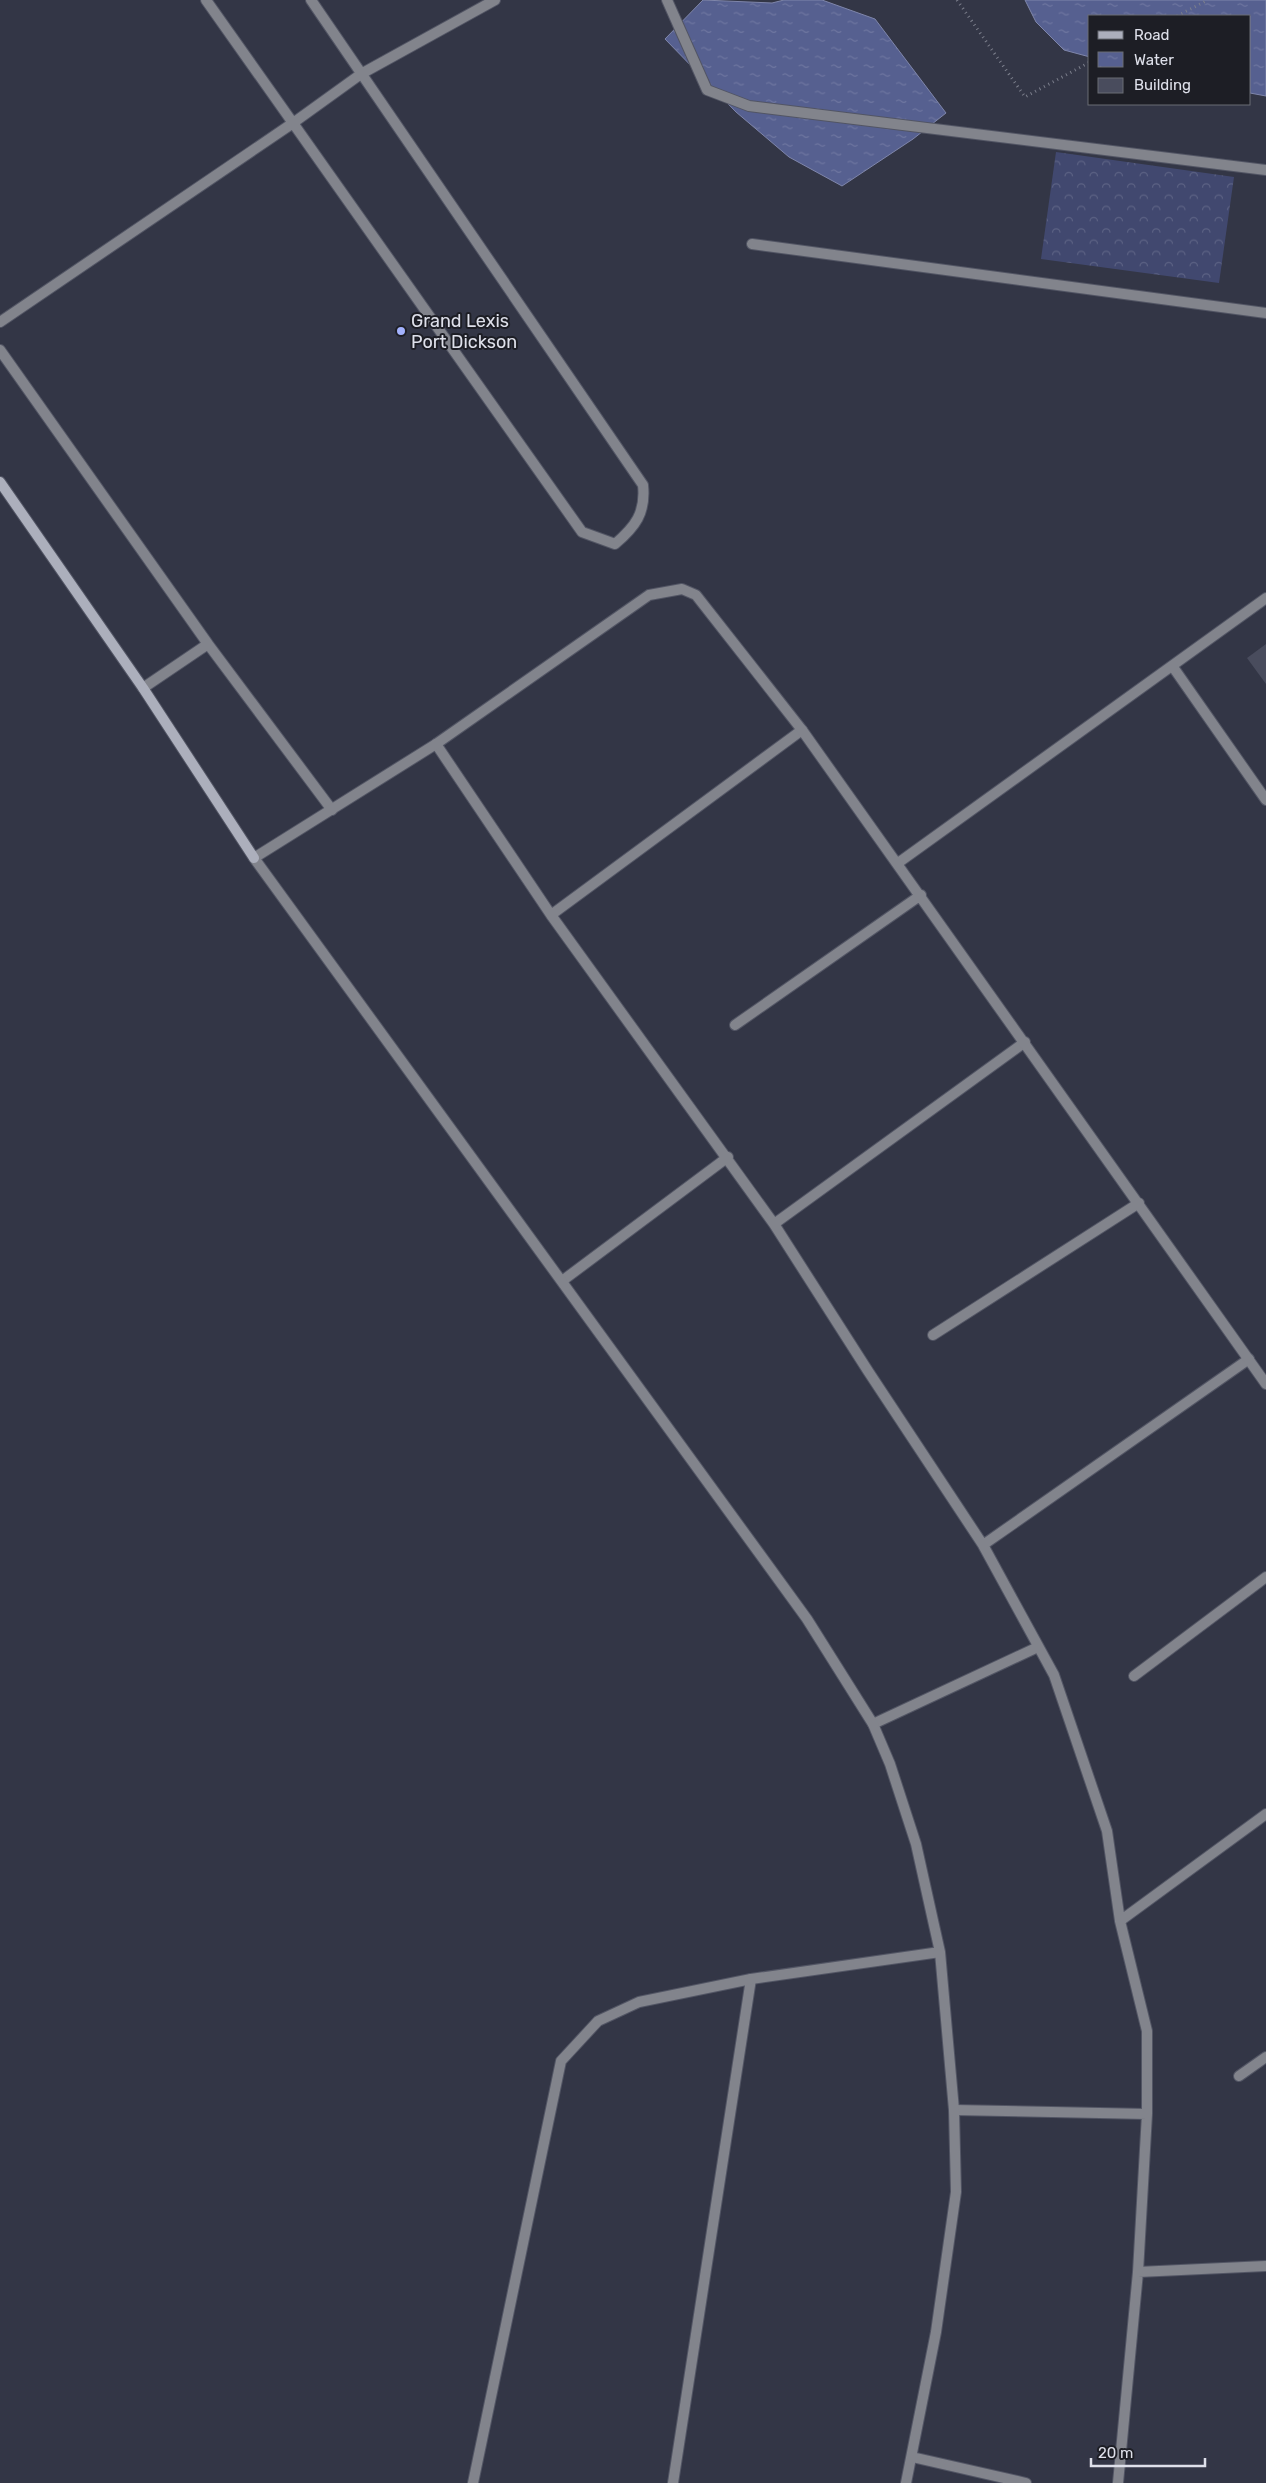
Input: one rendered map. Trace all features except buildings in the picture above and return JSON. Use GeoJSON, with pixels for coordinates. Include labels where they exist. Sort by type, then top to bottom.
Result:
{"type":"FeatureCollection","features":[{"type":"Feature","properties":{"kind":"street"},"geometry":{"type":"LineString","coordinates":[[206,0],[582,532],[615,544],[635,527],[645,500],[643,485],[311,0]]}},
{"type":"Feature","properties":{"kind":"street"},"geometry":{"type":"LineString","coordinates":[[0,322],[362,74],[495,0]]}},
{"type":"Feature","properties":{"kind":"street"},"geometry":{"type":"LineString","coordinates":[[667,0],[707,90],[749,106],[1266,170]]}},
{"type":"Feature","properties":{"kind":"street"},"geometry":{"type":"LineString","coordinates":[[752,244],[1266,313]]}},
{"type":"Feature","properties":{"kind":"street"},"geometry":{"type":"LineString","coordinates":[[0,350],[208,644],[332,810]]}},
{"type":"Feature","properties":{"kind":"street"},"geometry":{"type":"LineString","coordinates":[[0,482],[143,688],[254,858],[807,1619],[873,1724],[890,1764],[916,1844],[940,1952],[954,2110],[956,2192],[936,2332],[906,2483]]}},
{"type":"Feature","properties":{"kind":"street"},"geometry":{"type":"LineString","coordinates":[[254,858],[436,744],[649,595],[682,590],[696,595],[802,730],[921,895],[1266,1384]]}},
{"type":"Feature","properties":{"kind":"street"},"geometry":{"type":"LineString","coordinates":[[898,863],[1173,667],[1266,598]]}},
{"type":"Feature","properties":{"kind":"street"},"geometry":{"type":"LineString","coordinates":[[143,688],[208,644]]}},
{"type":"Feature","properties":{"kind":"street"},"geometry":{"type":"LineString","coordinates":[[1173,667],[1266,800]]}},
{"type":"Feature","properties":{"kind":"street"},"geometry":{"type":"LineString","coordinates":[[551,915],[802,730]]}},
{"type":"Feature","properties":{"kind":"street"},"geometry":{"type":"LineString","coordinates":[[436,744],[551,915],[728,1157],[774,1224],[983,1545],[1054,1675],[1107,1831],[1120,1921],[1147,2031],[1147,2114],[1138,2272],[1118,2483]]}},
{"type":"Feature","properties":{"kind":"street"},"geometry":{"type":"LineString","coordinates":[[735,1024],[921,895]]}},
{"type":"Feature","properties":{"kind":"street"},"geometry":{"type":"LineString","coordinates":[[774,1224],[1025,1042]]}},
{"type":"Feature","properties":{"kind":"street"},"geometry":{"type":"LineString","coordinates":[[562,1281],[728,1157]]}},
{"type":"Feature","properties":{"kind":"street"},"geometry":{"type":"LineString","coordinates":[[933,1335],[1139,1203]]}},
{"type":"Feature","properties":{"kind":"street"},"geometry":{"type":"LineString","coordinates":[[983,1545],[1249,1359]]}},
{"type":"Feature","properties":{"kind":"street"},"geometry":{"type":"LineString","coordinates":[[1134,1676],[1266,1577]]}},
{"type":"Feature","properties":{"kind":"street"},"geometry":{"type":"LineString","coordinates":[[873,1724],[1038,1647]]}},
{"type":"Feature","properties":{"kind":"street"},"geometry":{"type":"LineString","coordinates":[[1120,1921],[1266,1814]]}},
{"type":"Feature","properties":{"kind":"street"},"geometry":{"type":"LineString","coordinates":[[474,2483],[561,2061],[598,2022],[639,2002],[751,1978],[940,1952]]}},
{"type":"Feature","properties":{"kind":"street"},"geometry":{"type":"LineString","coordinates":[[673,2483],[751,1978]]}},
{"type":"Feature","properties":{"kind":"street"},"geometry":{"type":"LineString","coordinates":[[1239,2076],[1266,2057]]}},
{"type":"Feature","properties":{"kind":"street"},"geometry":{"type":"LineString","coordinates":[[954,2110],[1147,2114]]}},
{"type":"Feature","properties":{"kind":"street"},"geometry":{"type":"LineString","coordinates":[[1138,2272],[1266,2266]]}},
{"type":"Feature","properties":{"kind":"street"},"geometry":{"type":"LineString","coordinates":[[912,2456],[1026,2483]]}},
{"type":"Feature","properties":{"kind":"path"},"geometry":{"type":"LineString","coordinates":[[957,0],[1025,96],[1088,63]]}},
{"type":"Feature","properties":{"kind":"path"},"geometry":{"type":"LineString","coordinates":[[1179,15],[1208,0]]}},
{"type":"Feature","properties":{"kind":"green space"},"geometry":{"type":"Polygon","coordinates":[[[1056,152],[1234,177],[1219,283],[1041,259],[1056,152]]]}},
{"type":"Feature","properties":{"kind":"water"},"geometry":{"type":"Polygon","coordinates":[[[703,0],[772,3],[784,0],[822,0],[875,19],[946,113],[913,139],[842,186],[789,157],[736,112],[665,39],[703,0]]]}},
{"type":"Feature","properties":{"kind":"water"},"geometry":{"type":"Polygon","coordinates":[[[1025,0],[1266,0],[1266,96],[1251,93],[1251,15],[1088,15],[1088,56],[1064,50],[1036,22],[1025,0]]]}},
{"type":"Feature","properties":{"kind":"place","name":"Grand Lexis Port Dickson"},"geometry":{"type":"Point","coordinates":[401,331]}}]}
